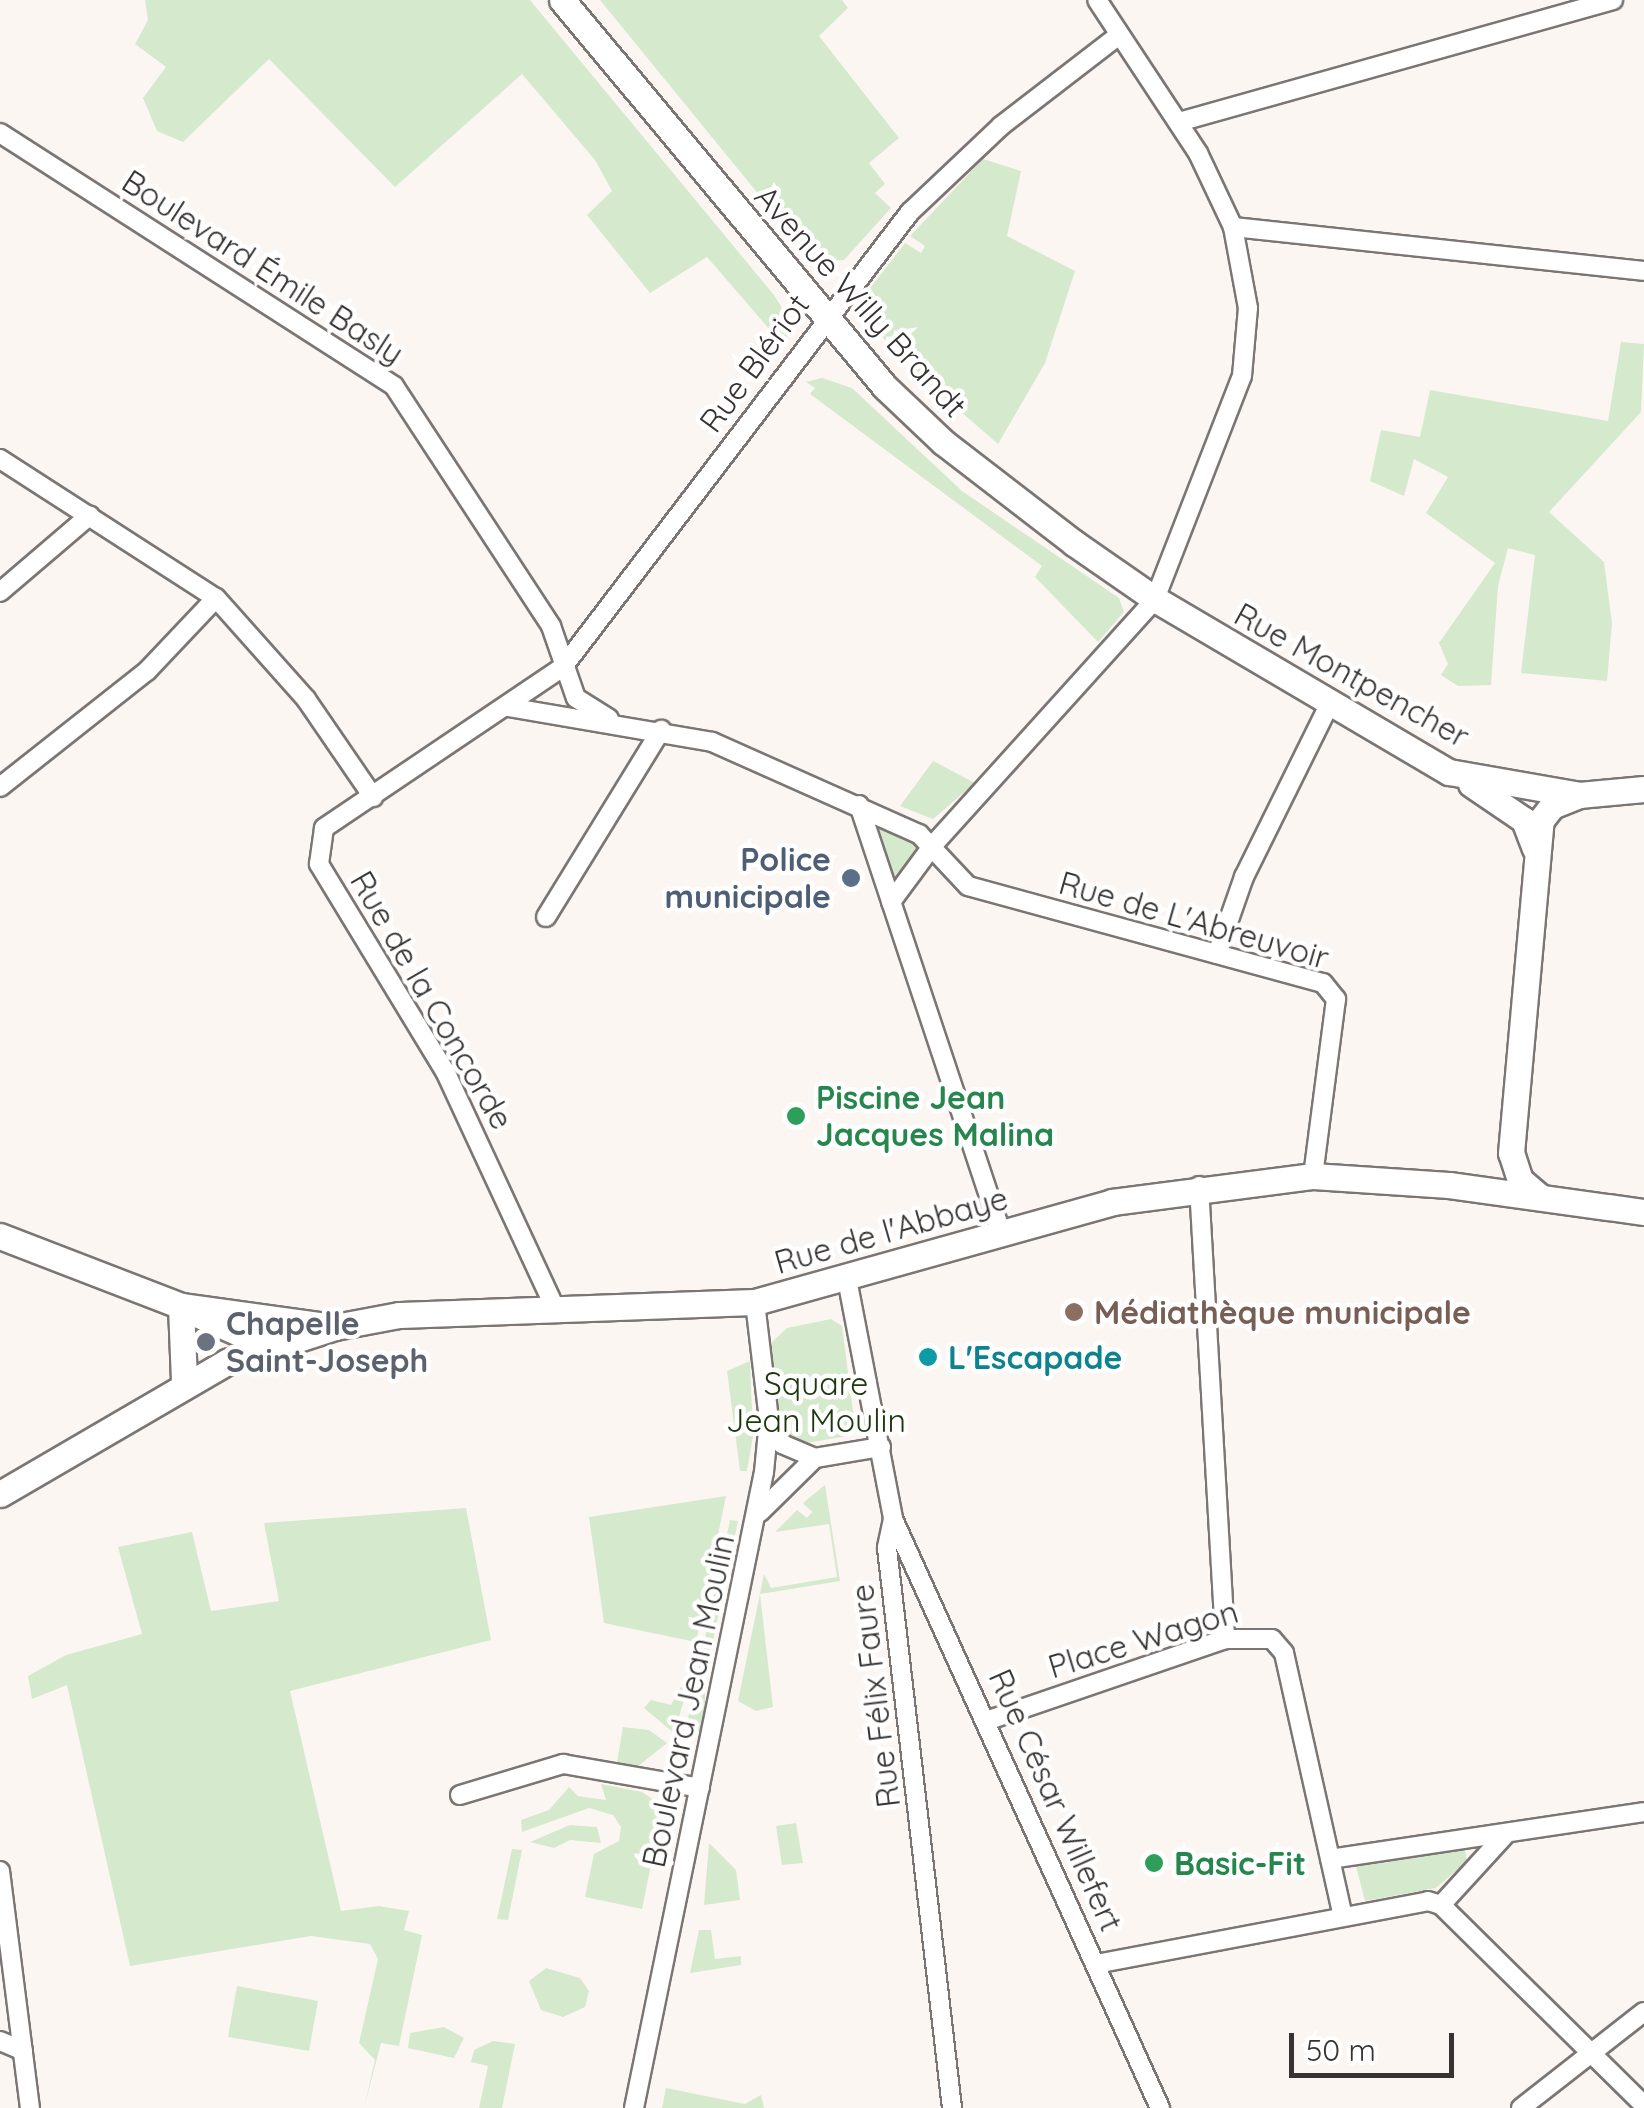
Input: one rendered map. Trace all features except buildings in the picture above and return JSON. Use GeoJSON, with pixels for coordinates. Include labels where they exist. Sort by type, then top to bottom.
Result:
{"type":"FeatureCollection","features":[{"type":"Feature","properties":{"kind":"street","name":"Avenue Willy Brandt"},"geometry":{"type":"LineString","coordinates":[[562,0],[824,319],[943,442],[1156,599]]}},
{"type":"Feature","properties":{"kind":"street"},"geometry":{"type":"LineString","coordinates":[[892,902],[934,845],[1156,599],[1242,376],[1248,308],[1233,227],[1179,122],[1097,0]]}},
{"type":"Feature","properties":{"kind":"street"},"geometry":{"type":"LineString","coordinates":[[1179,122],[1613,0]]}},
{"type":"Feature","properties":{"kind":"street","name":"Rue Blériot"},"geometry":{"type":"LineString","coordinates":[[374,797],[563,666],[824,319],[957,163],[1118,36]]}},
{"type":"Feature","properties":{"kind":"street","name":"Boulevard Émile Basly"},"geometry":{"type":"LineString","coordinates":[[0,133],[394,386],[551,626],[563,666],[586,708],[624,724]]}},
{"type":"Feature","properties":{"kind":"street"},"geometry":{"type":"LineString","coordinates":[[1233,227],[1644,271]]}},
{"type":"Feature","properties":{"kind":"street"},"geometry":{"type":"LineString","coordinates":[[0,460],[216,598],[306,700],[374,797]]}},
{"type":"Feature","properties":{"kind":"street"},"geometry":{"type":"LineString","coordinates":[[0,592],[90,515]]}},
{"type":"Feature","properties":{"kind":"street"},"geometry":{"type":"LineString","coordinates":[[0,787],[147,671],[216,598]]}},
{"type":"Feature","properties":{"kind":"street","name":"Rue Montpencher"},"geometry":{"type":"LineString","coordinates":[[1156,599],[1449,772],[1579,795],[1644,789]]}},
{"type":"Feature","properties":{"kind":"street"},"geometry":{"type":"LineString","coordinates":[[1216,954],[1244,877],[1330,703]]}},
{"type":"Feature","properties":{"kind":"street"},"geometry":{"type":"LineString","coordinates":[[508,707],[661,730],[712,742],[859,805],[934,845]]}},
{"type":"Feature","properties":{"kind":"street"},"geometry":{"type":"LineString","coordinates":[[546,917],[661,730]]}},
{"type":"Feature","properties":{"kind":"street"},"geometry":{"type":"LineString","coordinates":[[1449,772],[1524,820],[1539,868]]}},
{"type":"Feature","properties":{"kind":"street"},"geometry":{"type":"LineString","coordinates":[[1538,1196],[1520,1180],[1511,1154],[1544,814],[1579,795]]}},
{"type":"Feature","properties":{"kind":"street","name":"Rue de la Concorde"},"geometry":{"type":"LineString","coordinates":[[374,797],[324,828],[319,864],[446,1073],[555,1308]]}},
{"type":"Feature","properties":{"kind":"street"},"geometry":{"type":"LineString","coordinates":[[859,805],[1002,1231]]}},
{"type":"Feature","properties":{"kind":"street","name":"Rue de L'Abreuvoir"},"geometry":{"type":"LineString","coordinates":[[934,845],[968,886],[1216,954],[1334,992],[1314,1176]]}},
{"type":"Feature","properties":{"kind":"street"},"geometry":{"type":"LineString","coordinates":[[1463,1187],[1483,1180],[1511,1154]]}},
{"type":"Feature","properties":{"kind":"street","name":"Rue de l'Abbaye"},"geometry":{"type":"LineString","coordinates":[[335,1328],[399,1316],[756,1302],[847,1279],[1002,1231],[1198,1186],[1314,1176],[1463,1187],[1644,1212]]}},
{"type":"Feature","properties":{"kind":"street"},"geometry":{"type":"LineString","coordinates":[[1198,1186],[1226,1639]]}},
{"type":"Feature","properties":{"kind":"street"},"geometry":{"type":"LineString","coordinates":[[0,1236],[181,1306],[270,1346]]}},
{"type":"Feature","properties":{"kind":"street","name":"Rue Félix Faure"},"geometry":{"type":"LineString","coordinates":[[847,1279],[893,1519],[890,1577],[952,2108]]}},
{"type":"Feature","properties":{"kind":"street","name":"Boulevard Jean Moulin"},"geometry":{"type":"LineString","coordinates":[[634,2108],[755,1521],[769,1420],[756,1302]]}},
{"type":"Feature","properties":{"kind":"street"},"geometry":{"type":"LineString","coordinates":[[181,1306],[335,1328]]}},
{"type":"Feature","properties":{"kind":"street"},"geometry":{"type":"LineString","coordinates":[[181,1306],[184,1382]]}},
{"type":"Feature","properties":{"kind":"street"},"geometry":{"type":"LineString","coordinates":[[0,1494],[184,1382],[270,1346],[335,1328]]}},
{"type":"Feature","properties":{"kind":"street"},"geometry":{"type":"LineString","coordinates":[[769,1420],[782,1444],[816,1458]]}},
{"type":"Feature","properties":{"kind":"street"},"geometry":{"type":"LineString","coordinates":[[755,1521],[779,1488],[816,1458],[881,1447]]}},
{"type":"Feature","properties":{"kind":"street","name":"Rue César Willefert"},"geometry":{"type":"LineString","coordinates":[[893,1519],[920,1568],[989,1720],[1160,2108]]}},
{"type":"Feature","properties":{"kind":"street"},"geometry":{"type":"LineString","coordinates":[[890,1577],[920,1568]]}},
{"type":"Feature","properties":{"kind":"street","name":"Place Wagon"},"geometry":{"type":"LineString","coordinates":[[989,1720],[1226,1639],[1264,1636],[1284,1653],[1342,1913]]}},
{"type":"Feature","properties":{"kind":"street"},"geometry":{"type":"LineString","coordinates":[[460,1794],[564,1764],[700,1788]]}},
{"type":"Feature","properties":{"kind":"street"},"geometry":{"type":"LineString","coordinates":[[1330,1859],[1644,1812]]}},
{"type":"Feature","properties":{"kind":"street"},"geometry":{"type":"LineString","coordinates":[[1441,1905],[1505,1835]]}},
{"type":"Feature","properties":{"kind":"street"},"geometry":{"type":"LineString","coordinates":[[0,1871],[30,2108]]}},
{"type":"Feature","properties":{"kind":"street"},"geometry":{"type":"LineString","coordinates":[[1096,1964],[1342,1913],[1413,1902],[1441,1905],[1644,2105]]}},
{"type":"Feature","properties":{"kind":"street"},"geometry":{"type":"LineString","coordinates":[[1521,2108],[1644,2012]]}},
{"type":"Feature","properties":{"kind":"street"},"geometry":{"type":"LineString","coordinates":[[0,2041],[23,2050]]}},
{"type":"Feature","properties":{"kind":"green space"},"geometry":{"type":"Polygon","coordinates":[[[145,0],[530,0],[774,295],[788,318],[787,339],[783,345],[707,257],[650,293],[587,215],[612,191],[595,160],[522,74],[395,187],[269,59],[183,142],[157,131],[143,98],[166,67],[135,44],[148,20],[145,0]]]}},
{"type":"Feature","properties":{"kind":"green space"},"geometry":{"type":"Polygon","coordinates":[[[600,0],[842,0],[848,8],[819,36],[899,138],[869,163],[885,184],[875,193],[891,208],[844,260],[813,261],[600,0]]]}},
{"type":"Feature","properties":{"kind":"green space"},"geometry":{"type":"Polygon","coordinates":[[[983,159],[1021,171],[1007,236],[1075,271],[1045,363],[998,444],[908,366],[872,325],[868,310],[871,287],[905,243],[921,253],[925,246],[910,236],[983,159]]]}},
{"type":"Feature","properties":{"kind":"green space"},"geometry":{"type":"Polygon","coordinates":[[[1621,342],[1644,344],[1641,412],[1549,512],[1604,562],[1612,623],[1607,681],[1521,673],[1535,555],[1508,548],[1498,586],[1491,685],[1458,686],[1441,675],[1448,664],[1439,643],[1495,563],[1426,513],[1448,477],[1414,459],[1404,496],[1370,481],[1381,430],[1420,437],[1430,390],[1608,421],[1621,342]]]}},
{"type":"Feature","properties":{"kind":"green space"},"geometry":{"type":"Polygon","coordinates":[[[822,378],[852,388],[962,491],[1119,598],[1124,612],[1098,642],[1035,577],[1042,566],[810,394],[815,388],[806,382],[822,378]]]}},
{"type":"Feature","properties":{"kind":"green space"},"geometry":{"type":"Polygon","coordinates":[[[933,761],[975,783],[933,819],[900,806],[933,761]]]}},
{"type":"Feature","properties":{"kind":"green space"},"geometry":{"type":"Polygon","coordinates":[[[874,822],[924,847],[897,879],[891,879],[874,822]]]}},
{"type":"Feature","properties":{"kind":"green space","name":"Square Jean Moulin"},"geometry":{"type":"Polygon","coordinates":[[[831,1319],[842,1326],[855,1427],[847,1436],[801,1444],[780,1426],[771,1343],[787,1328],[831,1319]]]}},
{"type":"Feature","properties":{"kind":"green space"},"geometry":{"type":"Polygon","coordinates":[[[750,1361],[753,1436],[747,1471],[740,1471],[727,1371],[750,1361]]]}},
{"type":"Feature","properties":{"kind":"green space"},"geometry":{"type":"Polygon","coordinates":[[[825,1485],[840,1581],[760,1594],[773,1707],[756,1711],[738,1701],[764,1574],[771,1588],[837,1577],[829,1524],[775,1532],[797,1510],[807,1518],[812,1512],[803,1503],[825,1485]]]}},
{"type":"Feature","properties":{"kind":"green space"},"geometry":{"type":"Polygon","coordinates":[[[726,1496],[696,1642],[604,1623],[589,1517],[726,1496]]]}},
{"type":"Feature","properties":{"kind":"green space"},"geometry":{"type":"Polygon","coordinates":[[[466,1508],[491,1640],[290,1691],[341,1911],[379,1906],[409,1911],[404,1930],[422,1935],[399,2046],[381,2043],[364,2108],[375,2060],[359,2043],[378,1959],[370,1944],[311,1936],[130,1966],[67,1685],[32,1699],[28,1676],[66,1655],[142,1634],[118,1547],[192,1532],[211,1611],[279,1601],[264,1523],[466,1508]]]}},
{"type":"Feature","properties":{"kind":"green space"},"geometry":{"type":"Polygon","coordinates":[[[730,1520],[738,1521],[705,1679],[705,1732],[686,1728],[730,1520]]]}},
{"type":"Feature","properties":{"kind":"green space"},"geometry":{"type":"Polygon","coordinates":[[[681,1687],[688,1687],[674,1733],[644,1708],[651,1700],[671,1705],[681,1687]]]}},
{"type":"Feature","properties":{"kind":"green space"},"geometry":{"type":"Polygon","coordinates":[[[623,1727],[649,1730],[667,1743],[637,1767],[617,1762],[623,1727]]]}},
{"type":"Feature","properties":{"kind":"green space"},"geometry":{"type":"Polygon","coordinates":[[[601,1784],[642,1792],[663,1806],[642,1909],[585,1897],[594,1854],[619,1841],[621,1827],[613,1815],[589,1808],[522,1832],[521,1820],[549,1810],[569,1787],[578,1796],[606,1800],[601,1784]]]}},
{"type":"Feature","properties":{"kind":"green space"},"geometry":{"type":"Polygon","coordinates":[[[796,1823],[803,1863],[782,1865],[776,1826],[796,1823]]]}},
{"type":"Feature","properties":{"kind":"green space"},"geometry":{"type":"Polygon","coordinates":[[[570,1825],[597,1827],[601,1843],[570,1840],[554,1848],[530,1842],[570,1825]]]}},
{"type":"Feature","properties":{"kind":"green space"},"geometry":{"type":"Polygon","coordinates":[[[709,1843],[736,1870],[740,1900],[704,1905],[709,1843]]]}},
{"type":"Feature","properties":{"kind":"green space"},"geometry":{"type":"Polygon","coordinates":[[[512,1849],[522,1850],[508,1920],[497,1919],[512,1849]]]}},
{"type":"Feature","properties":{"kind":"green space"},"geometry":{"type":"Polygon","coordinates":[[[1465,1850],[1467,1861],[1436,1888],[1365,1901],[1356,1866],[1465,1850]]]}},
{"type":"Feature","properties":{"kind":"green space"},"geometry":{"type":"Polygon","coordinates":[[[699,1930],[711,1930],[715,1959],[741,1956],[741,1965],[690,1973],[699,1930]]]}},
{"type":"Feature","properties":{"kind":"green space"},"geometry":{"type":"Polygon","coordinates":[[[546,1968],[580,1978],[589,1991],[585,2007],[563,2017],[541,2010],[529,1981],[546,1968]]]}},
{"type":"Feature","properties":{"kind":"green space"},"geometry":{"type":"Polygon","coordinates":[[[237,1986],[318,2001],[309,2051],[228,2037],[237,1986]]]}},
{"type":"Feature","properties":{"kind":"green space"},"geometry":{"type":"Polygon","coordinates":[[[444,2027],[464,2038],[454,2058],[408,2048],[410,2033],[444,2027]]]}},
{"type":"Feature","properties":{"kind":"green space"},"geometry":{"type":"Polygon","coordinates":[[[493,2041],[515,2044],[502,2108],[479,2108],[488,2066],[471,2062],[474,2050],[493,2041]]]}},
{"type":"Feature","properties":{"kind":"green space"},"geometry":{"type":"Polygon","coordinates":[[[666,2088],[745,2104],[761,2095],[764,2108],[662,2108],[666,2088]]]}},
{"type":"Feature","properties":{"kind":"place","name":"Police municipale"},"geometry":{"type":"Point","coordinates":[851,878]}},
{"type":"Feature","properties":{"kind":"place","name":"Piscine Jean Jacques Malina"},"geometry":{"type":"Point","coordinates":[796,1116]}},
{"type":"Feature","properties":{"kind":"place","name":"Médiathèque municipale"},"geometry":{"type":"Point","coordinates":[1074,1312]}},
{"type":"Feature","properties":{"kind":"place","name":"Chapelle Saint-Joseph"},"geometry":{"type":"Point","coordinates":[206,1342]}},
{"type":"Feature","properties":{"kind":"place","name":"L'Escapade"},"geometry":{"type":"Point","coordinates":[928,1357]}},
{"type":"Feature","properties":{"kind":"place","name":"Basic-Fit"},"geometry":{"type":"Point","coordinates":[1154,1863]}}]}
